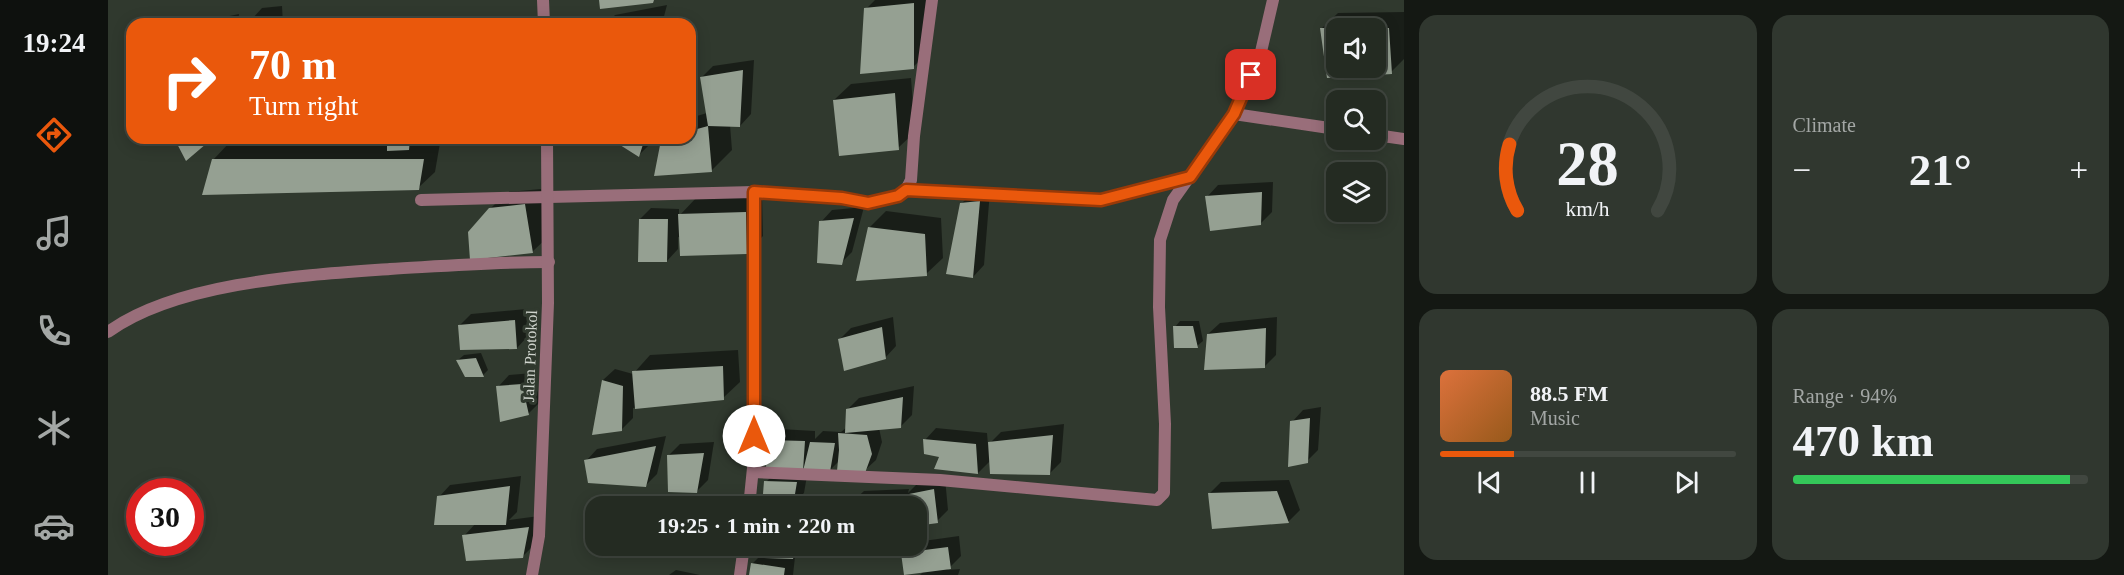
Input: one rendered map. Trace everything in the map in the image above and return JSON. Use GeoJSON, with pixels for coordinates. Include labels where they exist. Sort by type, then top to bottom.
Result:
{"type":"FeatureCollection","features":[{"type":"Feature","properties":{"kind":"street"},"geometry":{"type":"LineString","coordinates":[[543,0],[544,18]]}},
{"type":"Feature","properties":{"kind":"street"},"geometry":{"type":"LineString","coordinates":[[421,200],[754,192],[842,198],[868,203],[898,196],[906,190],[911,180],[914,136],[932,0]]}},
{"type":"Feature","properties":{"kind":"street"},"geometry":{"type":"LineString","coordinates":[[753,472],[825,477],[940,480],[1157,500],[1164,493],[1165,424],[1159,307],[1160,240],[1173,200],[1234,114],[1260,56],[1273,0]]}},
{"type":"Feature","properties":{"kind":"street"},"geometry":{"type":"LineString","coordinates":[[1234,114],[1326,128]]}},
{"type":"Feature","properties":{"kind":"street"},"geometry":{"type":"LineString","coordinates":[[1386,136],[1404,139]]}},
{"type":"Feature","properties":{"kind":"street","name":"Jalan Protokol"},"geometry":{"type":"LineString","coordinates":[[532,575],[538,536],[549,262],[547,144]]}},
{"type":"Feature","properties":{"kind":"street"},"geometry":{"type":"LineString","coordinates":[[906,190],[1101,200],[1190,177]]}},
{"type":"Feature","properties":{"kind":"street"},"geometry":{"type":"LineString","coordinates":[[750,496],[753,472],[754,192]]}},
{"type":"Feature","properties":{"kind":"street"},"geometry":{"type":"LineString","coordinates":[[108,332],[122,322],[171,302],[245,284],[346,272],[489,263],[549,262]]}},
{"type":"Feature","properties":{"kind":"street"},"geometry":{"type":"LineString","coordinates":[[740,575],[743,556]]}},
{"type":"Feature","properties":{"kind":"building"},"geometry":{"type":"Polygon","coordinates":[[[599,0],[654,0],[653,3],[600,9],[599,0]]]}},
{"type":"Feature","properties":{"kind":"building"},"geometry":{"type":"Polygon","coordinates":[[[914,3],[914,69],[860,74],[864,8],[914,3]]]}},
{"type":"Feature","properties":{"kind":"building"},"geometry":{"type":"Polygon","coordinates":[[[1320,28],[1326,28],[1326,71],[1320,28]]]}},
{"type":"Feature","properties":{"kind":"building"},"geometry":{"type":"Polygon","coordinates":[[[1386,28],[1389,28],[1392,74],[1386,74],[1386,28]]]}},
{"type":"Feature","properties":{"kind":"building"},"geometry":{"type":"Polygon","coordinates":[[[743,70],[740,127],[708,126],[700,77],[743,70]]]}},
{"type":"Feature","properties":{"kind":"building"},"geometry":{"type":"Polygon","coordinates":[[[895,93],[899,150],[839,156],[833,100],[895,93]]]}},
{"type":"Feature","properties":{"kind":"building"},"geometry":{"type":"Polygon","coordinates":[[[708,126],[712,172],[654,176],[660,144],[696,144],[696,129],[708,126]]]}},
{"type":"Feature","properties":{"kind":"building"},"geometry":{"type":"Polygon","coordinates":[[[177,144],[206,144],[186,161],[177,144]]]}},
{"type":"Feature","properties":{"kind":"building"},"geometry":{"type":"Polygon","coordinates":[[[387,144],[410,144],[409,150],[387,151],[387,144]]]}},
{"type":"Feature","properties":{"kind":"building"},"geometry":{"type":"Polygon","coordinates":[[[618,144],[643,144],[639,157],[618,144]]]}},
{"type":"Feature","properties":{"kind":"building"},"geometry":{"type":"Polygon","coordinates":[[[212,159],[424,159],[419,190],[202,195],[212,159]]]}},
{"type":"Feature","properties":{"kind":"building"},"geometry":{"type":"Polygon","coordinates":[[[1262,192],[1261,225],[1210,231],[1205,196],[1262,192]]]}},
{"type":"Feature","properties":{"kind":"building"},"geometry":{"type":"Polygon","coordinates":[[[980,201],[973,278],[946,274],[960,203],[980,201]]]}},
{"type":"Feature","properties":{"kind":"building"},"geometry":{"type":"Polygon","coordinates":[[[525,204],[533,253],[470,260],[468,232],[489,208],[525,204]]]}},
{"type":"Feature","properties":{"kind":"building"},"geometry":{"type":"Polygon","coordinates":[[[746,212],[747,254],[680,256],[678,214],[746,212]]]}},
{"type":"Feature","properties":{"kind":"building"},"geometry":{"type":"Polygon","coordinates":[[[854,218],[842,265],[817,263],[819,221],[854,218]]]}},
{"type":"Feature","properties":{"kind":"building"},"geometry":{"type":"Polygon","coordinates":[[[639,219],[668,219],[667,262],[638,262],[639,219]]]}},
{"type":"Feature","properties":{"kind":"building"},"geometry":{"type":"Polygon","coordinates":[[[868,227],[925,234],[927,276],[856,281],[868,227]]]}},
{"type":"Feature","properties":{"kind":"building"},"geometry":{"type":"Polygon","coordinates":[[[515,320],[517,349],[460,350],[458,325],[515,320]]]}},
{"type":"Feature","properties":{"kind":"building"},"geometry":{"type":"Polygon","coordinates":[[[1173,326],[1193,326],[1198,348],[1174,348],[1173,326]]]}},
{"type":"Feature","properties":{"kind":"building"},"geometry":{"type":"Polygon","coordinates":[[[882,327],[886,359],[844,371],[838,339],[882,327]]]}},
{"type":"Feature","properties":{"kind":"building"},"geometry":{"type":"Polygon","coordinates":[[[1266,328],[1265,368],[1204,370],[1207,334],[1266,328]]]}},
{"type":"Feature","properties":{"kind":"building"},"geometry":{"type":"Polygon","coordinates":[[[476,358],[484,377],[465,377],[456,360],[476,358]]]}},
{"type":"Feature","properties":{"kind":"building"},"geometry":{"type":"Polygon","coordinates":[[[723,366],[724,400],[635,409],[632,371],[723,366]]]}},
{"type":"Feature","properties":{"kind":"building"},"geometry":{"type":"Polygon","coordinates":[[[602,380],[623,386],[622,431],[592,435],[602,380]]]}},
{"type":"Feature","properties":{"kind":"building"},"geometry":{"type":"Polygon","coordinates":[[[522,384],[529,415],[500,422],[496,386],[522,384]]]}},
{"type":"Feature","properties":{"kind":"building"},"geometry":{"type":"Polygon","coordinates":[[[903,397],[901,428],[845,433],[846,409],[903,397]]]}},
{"type":"Feature","properties":{"kind":"building"},"geometry":{"type":"Polygon","coordinates":[[[1310,418],[1308,463],[1288,467],[1290,421],[1310,418]]]}},
{"type":"Feature","properties":{"kind":"building"},"geometry":{"type":"Polygon","coordinates":[[[838,433],[867,435],[872,454],[865,473],[837,471],[838,433]]]}},
{"type":"Feature","properties":{"kind":"building"},"geometry":{"type":"Polygon","coordinates":[[[1053,435],[1050,475],[990,474],[988,442],[1053,435]]]}},
{"type":"Feature","properties":{"kind":"building"},"geometry":{"type":"Polygon","coordinates":[[[923,439],[976,444],[978,474],[934,469],[939,457],[924,454],[923,439]]]}},
{"type":"Feature","properties":{"kind":"building"},"geometry":{"type":"Polygon","coordinates":[[[767,440],[805,441],[803,471],[766,469],[767,440]]]}},
{"type":"Feature","properties":{"kind":"building"},"geometry":{"type":"Polygon","coordinates":[[[810,442],[835,443],[830,472],[803,471],[810,442]]]}},
{"type":"Feature","properties":{"kind":"building"},"geometry":{"type":"Polygon","coordinates":[[[656,446],[646,487],[588,483],[584,460],[656,446]]]}},
{"type":"Feature","properties":{"kind":"building"},"geometry":{"type":"Polygon","coordinates":[[[704,453],[697,493],[668,492],[667,455],[704,453]]]}},
{"type":"Feature","properties":{"kind":"building"},"geometry":{"type":"Polygon","coordinates":[[[764,481],[797,482],[795,496],[763,496],[764,481]]]}},
{"type":"Feature","properties":{"kind":"building"},"geometry":{"type":"Polygon","coordinates":[[[510,486],[506,525],[434,525],[437,496],[510,486]]]}},
{"type":"Feature","properties":{"kind":"building"},"geometry":{"type":"Polygon","coordinates":[[[934,489],[938,523],[927,524],[927,496],[904,495],[934,489]]]}},
{"type":"Feature","properties":{"kind":"building"},"geometry":{"type":"Polygon","coordinates":[[[1277,491],[1289,523],[1212,529],[1208,493],[1277,491]]]}},
{"type":"Feature","properties":{"kind":"building"},"geometry":{"type":"Polygon","coordinates":[[[529,527],[523,558],[466,561],[462,535],[529,527]]]}},
{"type":"Feature","properties":{"kind":"building"},"geometry":{"type":"Polygon","coordinates":[[[948,547],[951,569],[904,575],[901,556],[927,556],[927,550],[948,547]]]}},
{"type":"Feature","properties":{"kind":"building"},"geometry":{"type":"Polygon","coordinates":[[[765,556],[794,556],[793,559],[764,558],[765,556]]]}},
{"type":"Feature","properties":{"kind":"building"},"geometry":{"type":"Polygon","coordinates":[[[751,563],[785,568],[784,575],[749,575],[751,563]]]}},
{"type":"Feature","properties":{"kind":"route"},"geometry":{"type":"LineString","coordinates":[[754,436],[754,192],[842,198],[868,203],[884,201],[906,190],[1101,200],[1190,177],[1234,114],[1251,75]]}}]}
